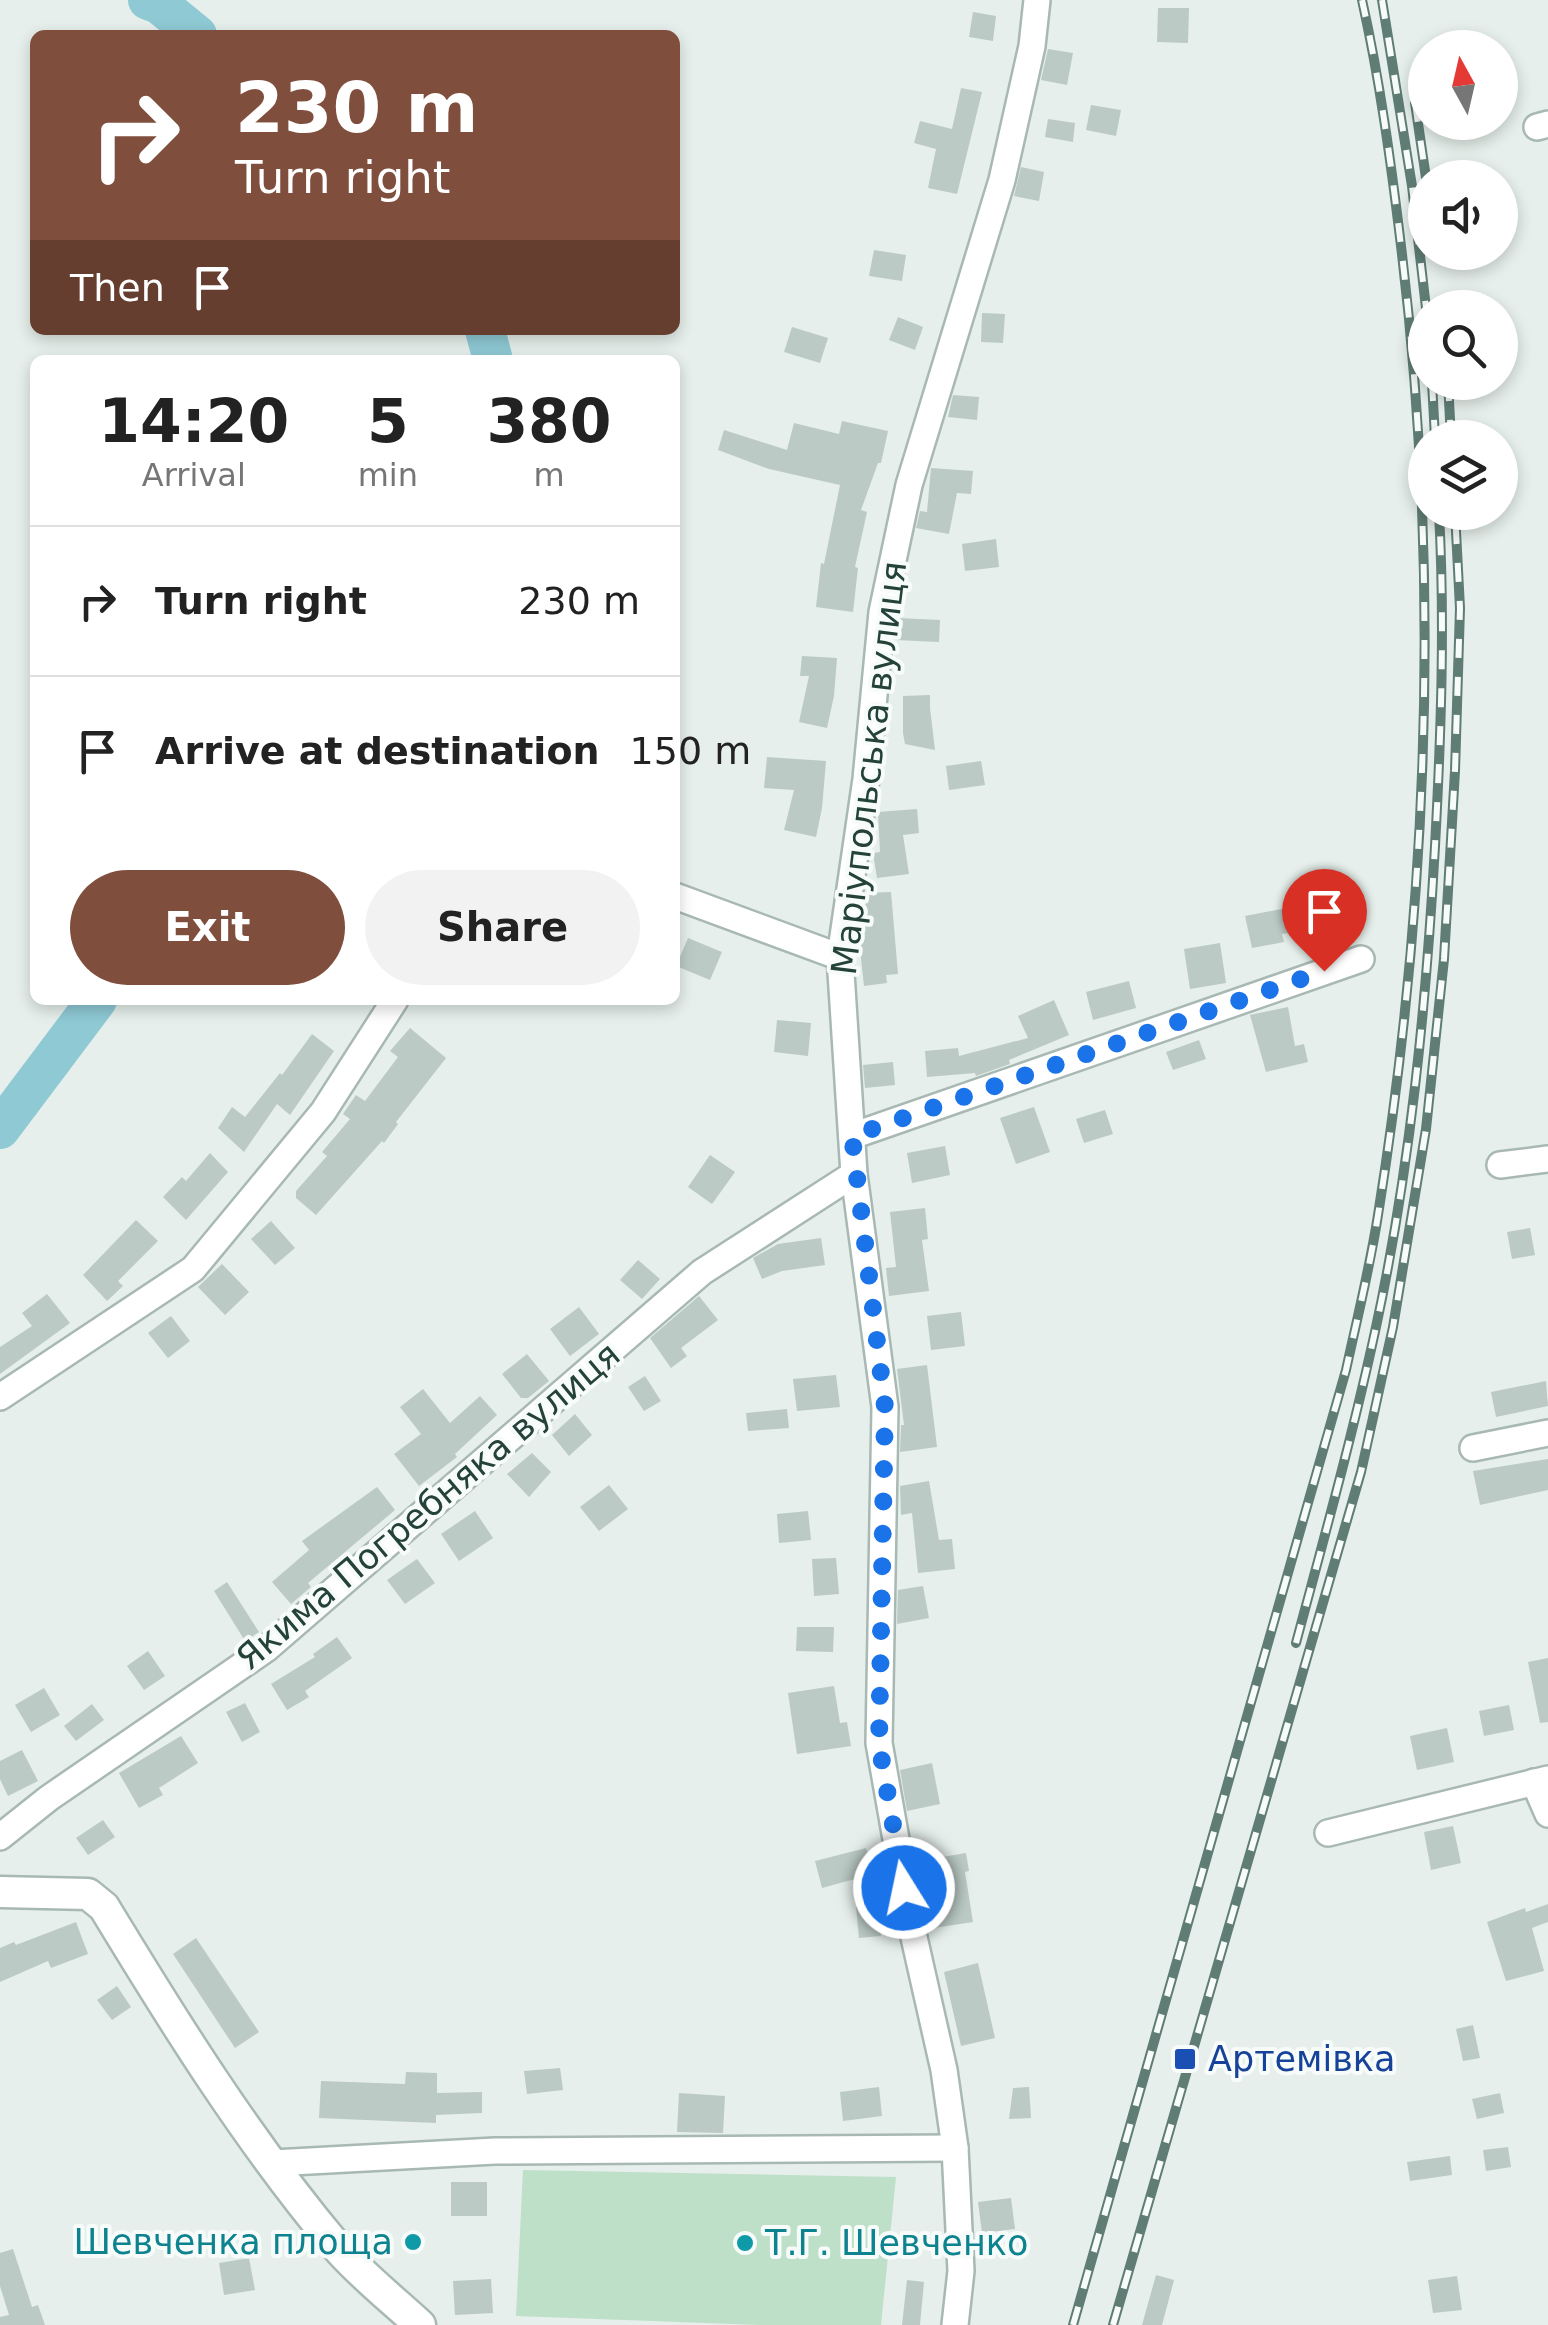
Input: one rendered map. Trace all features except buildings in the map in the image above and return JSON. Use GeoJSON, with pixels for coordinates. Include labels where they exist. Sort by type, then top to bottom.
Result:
{"type":"FeatureCollection","features":[{"type":"Feature","properties":{"kind":"street","name":"Маріупольська вулиця"},"geometry":{"type":"LineString","coordinates":[[955,2325],[961,2271],[955,2148],[944,2070],[911,1924],[879,1744],[885,1407],[854,1174],[840,957],[866,779],[886,594],[909,484],[1002,180],[1032,46],[1038,0]]}},
{"type":"Feature","properties":{"kind":"street"},"geometry":{"type":"LineString","coordinates":[[680,898],[840,957]]}},
{"type":"Feature","properties":{"kind":"street"},"geometry":{"type":"LineString","coordinates":[[852,1136],[1361,959]]}},
{"type":"Feature","properties":{"kind":"street"},"geometry":{"type":"LineString","coordinates":[[0,1397],[192,1269],[323,1112],[392,1005]]}},
{"type":"Feature","properties":{"kind":"street"},"geometry":{"type":"LineString","coordinates":[[1500,1165],[1548,1159]]}},
{"type":"Feature","properties":{"kind":"street","name":"Якима Погребняка вулиця"},"geometry":{"type":"LineString","coordinates":[[0,1837],[49,1798],[266,1648],[702,1272],[854,1174]]}},
{"type":"Feature","properties":{"kind":"street"},"geometry":{"type":"LineString","coordinates":[[1473,1448],[1548,1432]]}},
{"type":"Feature","properties":{"kind":"street"},"geometry":{"type":"LineString","coordinates":[[1328,1834],[1541,1781],[1548,1814]]}},
{"type":"Feature","properties":{"kind":"street"},"geometry":{"type":"LineString","coordinates":[[0,1892],[88,1894],[104,1906],[184,2037],[273,2163],[339,2250],[420,2325]]}},
{"type":"Feature","properties":{"kind":"street"},"geometry":{"type":"LineString","coordinates":[[273,2163],[495,2152],[955,2148]]}},
{"type":"Feature","properties":{"kind":"green space"},"geometry":{"type":"Polygon","coordinates":[[[523,2170],[896,2177],[881,2325],[759,2325],[516,2316],[523,2170]]]}},
{"type":"Feature","properties":{"kind":"waterway"},"geometry":{"type":"LineString","coordinates":[[148,0],[159,4],[191,30]]}},
{"type":"Feature","properties":{"kind":"waterway"},"geometry":{"type":"LineString","coordinates":[[486,335],[492,355]]}},
{"type":"Feature","properties":{"kind":"waterway"},"geometry":{"type":"LineString","coordinates":[[0,1129],[93,1005]]}},
{"type":"Feature","properties":{"kind":"railway"},"geometry":{"type":"LineString","coordinates":[[1073,2325],[1346,1370],[1375,1234],[1395,1095],[1418,852],[1423,731],[1421,488],[1401,246],[1362,0]]}},
{"type":"Feature","properties":{"kind":"railway"},"geometry":{"type":"LineString","coordinates":[[1382,0],[1412,186],[1424,290]]}},
{"type":"Feature","properties":{"kind":"railway"},"geometry":{"type":"LineString","coordinates":[[1420,140],[1423,160]]}},
{"type":"Feature","properties":{"kind":"railway"},"geometry":{"type":"LineString","coordinates":[[1433,400],[1434,420]]}},
{"type":"Feature","properties":{"kind":"railway"},"geometry":{"type":"LineString","coordinates":[[1449,400],[1450,420]]}},
{"type":"Feature","properties":{"kind":"railway"},"geometry":{"type":"LineString","coordinates":[[1296,1643],[1376,1327],[1415,1088],[1439,763],[1440,530]]}},
{"type":"Feature","properties":{"kind":"railway"},"geometry":{"type":"LineString","coordinates":[[1113,2325],[1361,1472],[1393,1327],[1426,1129],[1444,959],[1460,608],[1456,530]]}},
{"type":"Feature","properties":{"kind":"place","name":"Артемівка"},"geometry":{"type":"Point","coordinates":[1185,2059]}},
{"type":"Feature","properties":{"kind":"place","name":"Шевченка площа"},"geometry":{"type":"Point","coordinates":[413,2242]}},
{"type":"Feature","properties":{"kind":"place","name":"Т.Г. Шевченко"},"geometry":{"type":"Point","coordinates":[745,2243]}},
{"type":"Feature","properties":{"kind":"route"},"geometry":{"type":"LineString","coordinates":[[904,1888],[879,1744],[885,1407],[852,1136],[1324,971]]}}]}
